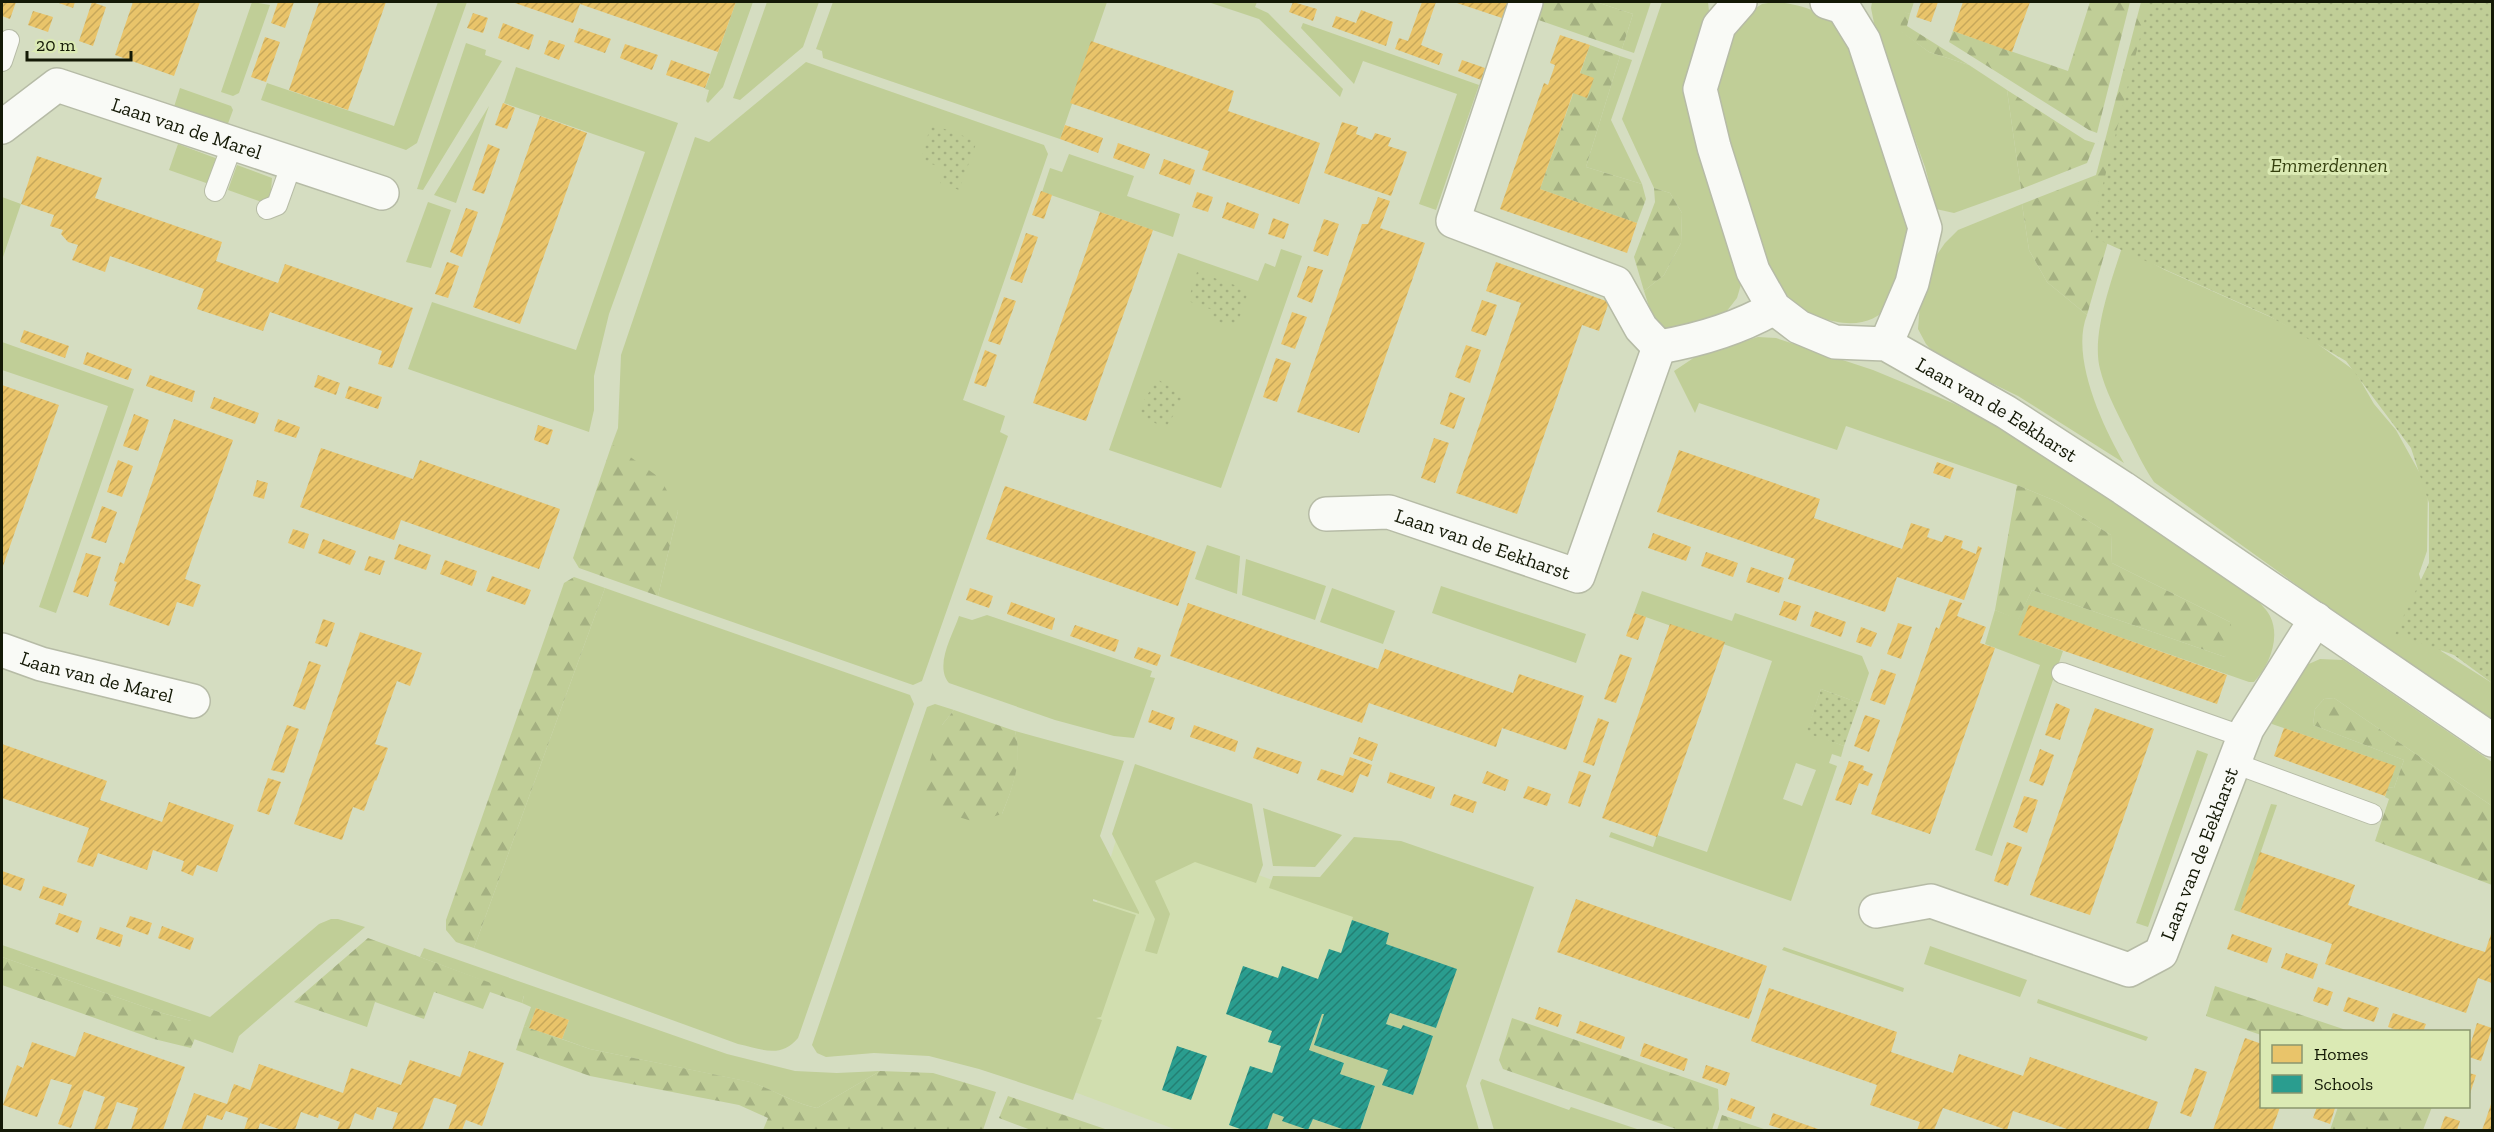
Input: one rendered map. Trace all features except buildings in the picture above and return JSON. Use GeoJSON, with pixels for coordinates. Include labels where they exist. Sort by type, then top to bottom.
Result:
{"type":"FeatureCollection","features":[{"type":"Feature","properties":{"kind":"street"},"geometry":{"type":"LineString","coordinates":[[1526,2],[1452,221],[1616,282],[1641,328],[1659,347],[1688,342],[1750,322],[1774,308]]}},
{"type":"Feature","properties":{"kind":"street","name":"Laan van de Eekharst"},"geometry":{"type":"LineString","coordinates":[[1740,2],[1719,26],[1700,89],[1714,147],[1753,271],[1774,308],[1799,327],[1835,342],[1886,344],[2006,412],[2123,488],[2493,740]]}},
{"type":"Feature","properties":{"kind":"street"},"geometry":{"type":"LineString","coordinates":[[1839,3],[1864,40],[1925,228],[1912,283],[1886,344]]}},
{"type":"Feature","properties":{"kind":"street","name":"Laan van de Marel"},"geometry":{"type":"LineString","coordinates":[[2,128],[57,85],[382,193]]}},
{"type":"Feature","properties":{"kind":"street","name":"Laan van de Eekharst"},"geometry":{"type":"LineString","coordinates":[[1326,514],[1389,512],[1578,576],[1659,347]]}},
{"type":"Feature","properties":{"kind":"street","name":"Laan van de Eekharst"},"geometry":{"type":"LineString","coordinates":[[1876,911],[1931,901],[2129,970],[2161,953],[2239,750],[2316,619]]}},
{"type":"Feature","properties":{"kind":"street","name":"Laan van de Marel"},"geometry":{"type":"LineString","coordinates":[[2,650],[40,664],[193,701]]}},
{"type":"Feature","properties":{"kind":"lane"},"geometry":{"type":"LineString","coordinates":[[2,61],[9,40]]}},
{"type":"Feature","properties":{"kind":"lane"},"geometry":{"type":"LineString","coordinates":[[215,191],[232,143]]}},
{"type":"Feature","properties":{"kind":"lane"},"geometry":{"type":"LineString","coordinates":[[267,209],[277,206],[292,163]]}},
{"type":"Feature","properties":{"kind":"lane"},"geometry":{"type":"LineString","coordinates":[[2062,673],[2239,750],[2372,814]]}},
{"type":"Feature","properties":{"kind":"shaded area"},"geometry":{"type":"Polygon","coordinates":[[[1121,824],[1493,962],[1437,1112],[1384,1130],[1177,1130],[1042,1080],[1121,824]]]}},
{"type":"Feature","properties":{"kind":"green space"},"geometry":{"type":"Polygon","coordinates":[[[252,2],[270,5],[239,93],[233,96],[221,92],[252,2]]]}},
{"type":"Feature","properties":{"kind":"green space"},"geometry":{"type":"Polygon","coordinates":[[[438,2],[467,2],[417,143],[406,150],[261,100],[267,83],[394,126],[438,2]]]}},
{"type":"Feature","properties":{"kind":"green space"},"geometry":{"type":"Polygon","coordinates":[[[736,2],[753,2],[723,87],[708,103],[706,101],[709,90],[705,89],[736,2]]]}},
{"type":"Feature","properties":{"kind":"green space"},"geometry":{"type":"Polygon","coordinates":[[[767,2],[819,2],[803,47],[740,100],[733,98],[767,2]]]}},
{"type":"Feature","properties":{"kind":"green space"},"geometry":{"type":"Polygon","coordinates":[[[833,2],[1107,2],[1060,139],[823,58],[822,51],[816,49],[833,2]]]}},
{"type":"Feature","properties":{"kind":"green space"},"geometry":{"type":"Polygon","coordinates":[[[1208,2],[1257,2],[1255,7],[1268,13],[1343,89],[1340,97],[1259,19],[1208,2]]]}},
{"type":"Feature","properties":{"kind":"green space"},"geometry":{"type":"Polygon","coordinates":[[[1535,2],[1596,2],[1633,14],[1622,49],[1530,17],[1535,2]]]}},
{"type":"Feature","properties":{"kind":"green space"},"geometry":{"type":"Polygon","coordinates":[[[1596,2],[1651,2],[1634,53],[1622,49],[1633,14],[1596,2]]]}},
{"type":"Feature","properties":{"kind":"green space"},"geometry":{"type":"Polygon","coordinates":[[[1662,2],[1708,2],[1710,20],[1684,91],[1742,281],[1737,298],[1726,312],[1677,332],[1656,328],[1644,291],[1664,275],[1681,243],[1682,213],[1670,193],[1654,188],[1622,119],[1662,2]]]}},
{"type":"Feature","properties":{"kind":"green space"},"geometry":{"type":"Polygon","coordinates":[[[1774,2],[1814,11],[1832,21],[1846,36],[1910,222],[1904,264],[1898,285],[1890,303],[1870,320],[1844,323],[1817,316],[1795,303],[1784,292],[1770,270],[1725,135],[1718,85],[1735,30],[1751,11],[1762,4],[1774,2]]]}},
{"type":"Feature","properties":{"kind":"green space"},"geometry":{"type":"Polygon","coordinates":[[[1872,2],[1914,2],[1910,14],[1903,12],[1901,31],[1929,52],[1969,65],[2007,90],[2021,189],[1954,213],[1936,209],[1925,167],[1875,28],[1872,2]]]}},
{"type":"Feature","properties":{"kind":"green space"},"geometry":{"type":"Polygon","coordinates":[[[2090,2],[2130,2],[2097,133],[1949,42],[1953,31],[2068,71],[2090,2]]]}},
{"type":"Feature","properties":{"kind":"green space"},"geometry":{"type":"Polygon","coordinates":[[[2141,2],[2170,2],[2113,224],[2087,315],[2047,282],[2029,250],[2022,204],[2096,175],[2141,2]]]}},
{"type":"Feature","properties":{"kind":"green space","name":"Emmerdennen"},"geometry":{"type":"Polygon","coordinates":[[[2149,2],[2492,2],[2492,683],[2454,655],[2395,634],[2429,563],[2429,503],[2411,448],[2346,361],[2269,316],[2090,236],[2149,2]]]}},
{"type":"Feature","properties":{"kind":"green space"},"geometry":{"type":"Polygon","coordinates":[[[1902,11],[1910,14],[1907,26],[1969,65],[1929,52],[1900,31],[1902,11]]]}},
{"type":"Feature","properties":{"kind":"green space"},"geometry":{"type":"Polygon","coordinates":[[[1303,23],[1479,85],[1436,210],[1419,204],[1457,94],[1363,61],[1354,84],[1301,28],[1303,23]]]}},
{"type":"Feature","properties":{"kind":"green space"},"geometry":{"type":"Polygon","coordinates":[[[466,43],[486,50],[485,55],[502,61],[423,190],[417,189],[466,43]]]}},
{"type":"Feature","properties":{"kind":"green space"},"geometry":{"type":"Polygon","coordinates":[[[1590,45],[1620,56],[1586,167],[1642,184],[1646,199],[1637,223],[1540,189],[1590,45]]]}},
{"type":"Feature","properties":{"kind":"green space"},"geometry":{"type":"Polygon","coordinates":[[[1620,56],[1632,60],[1611,120],[1642,184],[1586,167],[1620,56]]]}},
{"type":"Feature","properties":{"kind":"green space"},"geometry":{"type":"Polygon","coordinates":[[[806,62],[1044,145],[1048,154],[963,400],[1005,416],[1000,432],[1008,436],[922,681],[913,685],[658,596],[678,511],[612,444],[618,428],[621,355],[695,137],[709,142],[806,62]]]}},
{"type":"Feature","properties":{"kind":"green space"},"geometry":{"type":"Polygon","coordinates":[[[516,67],[678,123],[609,314],[594,376],[594,410],[589,432],[408,369],[432,302],[576,350],[645,152],[504,103],[516,67]]]}},
{"type":"Feature","properties":{"kind":"green space"},"geometry":{"type":"Polygon","coordinates":[[[180,88],[231,106],[233,110],[226,129],[173,110],[180,88]]]}},
{"type":"Feature","properties":{"kind":"green space"},"geometry":{"type":"Polygon","coordinates":[[[2007,90],[2085,140],[2095,143],[2087,163],[2021,189],[2007,90]]]}},
{"type":"Feature","properties":{"kind":"green space"},"geometry":{"type":"Polygon","coordinates":[[[489,106],[456,203],[434,195],[489,106]]]}},
{"type":"Feature","properties":{"kind":"green space"},"geometry":{"type":"Polygon","coordinates":[[[931,124],[977,141],[959,190],[940,183],[945,169],[921,160],[931,124]]]}},
{"type":"Feature","properties":{"kind":"green space"},"geometry":{"type":"Polygon","coordinates":[[[178,144],[218,159],[209,184],[169,170],[178,144]]]}},
{"type":"Feature","properties":{"kind":"green space"},"geometry":{"type":"Polygon","coordinates":[[[1069,154],[1134,176],[1127,196],[1180,214],[1173,237],[1042,192],[1050,168],[1062,172],[1069,154]]]}},
{"type":"Feature","properties":{"kind":"green space"},"geometry":{"type":"Polygon","coordinates":[[[237,165],[272,178],[270,205],[228,190],[237,165]]]}},
{"type":"Feature","properties":{"kind":"green space"},"geometry":{"type":"Polygon","coordinates":[[[1654,188],[1670,193],[1682,213],[1681,243],[1664,275],[1644,291],[1634,257],[1655,202],[1654,188]]]}},
{"type":"Feature","properties":{"kind":"green space"},"geometry":{"type":"Polygon","coordinates":[[[2,197],[21,204],[2,260],[2,197]]]}},
{"type":"Feature","properties":{"kind":"green space"},"geometry":{"type":"Polygon","coordinates":[[[428,202],[451,210],[431,268],[406,262],[428,202]]]}},
{"type":"Feature","properties":{"kind":"green space"},"geometry":{"type":"Polygon","coordinates":[[[2022,204],[2029,250],[2047,282],[2087,315],[2083,332],[2083,351],[2091,391],[2107,431],[2124,463],[2018,396],[1938,357],[1926,344],[1918,329],[1920,304],[1936,256],[1945,243],[1958,230],[2022,204]]]}},
{"type":"Feature","properties":{"kind":"green space"},"geometry":{"type":"Polygon","coordinates":[[[2122,247],[2165,270],[2275,319],[2315,342],[2355,371],[2374,404],[2396,430],[2428,488],[2427,551],[2419,574],[2441,651],[2492,683],[2492,719],[2333,611],[2154,482],[2142,463],[2111,400],[2102,377],[2098,355],[2100,324],[2122,247]]]}},
{"type":"Feature","properties":{"kind":"green space"},"geometry":{"type":"Polygon","coordinates":[[[1281,249],[1302,256],[1221,488],[1109,450],[1178,253],[1258,281],[1265,263],[1275,267],[1281,249]]]}},
{"type":"Feature","properties":{"kind":"green space"},"geometry":{"type":"Polygon","coordinates":[[[1197,272],[1249,290],[1236,328],[1210,319],[1213,310],[1188,301],[1197,272]]]}},
{"type":"Feature","properties":{"kind":"green space"},"geometry":{"type":"Polygon","coordinates":[[[1758,337],[1776,338],[1873,370],[1955,404],[2055,459],[2261,604],[2270,616],[2274,633],[2272,651],[2264,668],[2254,682],[2249,682],[2088,626],[2019,635],[2063,651],[1992,856],[1975,850],[2040,665],[1985,644],[1995,610],[2018,619],[2032,590],[2225,657],[2230,622],[2112,563],[2111,535],[2058,502],[2017,485],[1846,426],[1837,450],[1699,403],[1695,413],[1674,371],[1695,357],[1758,337]]]}},
{"type":"Feature","properties":{"kind":"green space"},"geometry":{"type":"Polygon","coordinates":[[[2,342],[134,389],[56,613],[39,607],[108,406],[2,370],[2,342]]]}},
{"type":"Feature","properties":{"kind":"green space"},"geometry":{"type":"Polygon","coordinates":[[[1157,379],[1185,396],[1165,429],[1137,412],[1157,379]]]}},
{"type":"Feature","properties":{"kind":"green space"},"geometry":{"type":"Polygon","coordinates":[[[612,444],[660,478],[678,511],[658,596],[579,568],[573,558],[612,444]]]}},
{"type":"Feature","properties":{"kind":"green space"},"geometry":{"type":"Polygon","coordinates":[[[2017,485],[2058,502],[2111,535],[2112,563],[2230,622],[2235,638],[2225,657],[2032,590],[2018,620],[1995,610],[2017,485]]]}},
{"type":"Feature","properties":{"kind":"green space"},"geometry":{"type":"Polygon","coordinates":[[[1207,545],[1240,556],[1237,594],[1195,579],[1207,545]]]}},
{"type":"Feature","properties":{"kind":"green space"},"geometry":{"type":"Polygon","coordinates":[[[1246,559],[1326,586],[1315,620],[1242,595],[1246,559]]]}},
{"type":"Feature","properties":{"kind":"green space"},"geometry":{"type":"Polygon","coordinates":[[[574,577],[605,588],[474,948],[456,942],[446,930],[446,920],[564,583],[574,577]]]}},
{"type":"Feature","properties":{"kind":"green space"},"geometry":{"type":"Polygon","coordinates":[[[1441,586],[1586,634],[1576,663],[1432,613],[1441,586]]]}},
{"type":"Feature","properties":{"kind":"green space"},"geometry":{"type":"Polygon","coordinates":[[[605,588],[910,695],[914,704],[798,1038],[785,1048],[770,1051],[738,1044],[474,948],[605,588]]]}},
{"type":"Feature","properties":{"kind":"green space"},"geometry":{"type":"Polygon","coordinates":[[[1332,588],[1395,611],[1383,644],[1320,622],[1332,588]]]}},
{"type":"Feature","properties":{"kind":"green space"},"geometry":{"type":"Polygon","coordinates":[[[1642,591],[1732,621],[1735,613],[1862,656],[1869,673],[1859,703],[1821,689],[1807,732],[1844,746],[1841,757],[1832,754],[1829,763],[1837,766],[1791,901],[1609,837],[1611,832],[1653,847],[1657,835],[1707,852],[1772,661],[1634,613],[1642,591]],[[1796,763],[1783,799],[1802,806],[1816,770],[1796,763]]]}},
{"type":"Feature","properties":{"kind":"green space"},"geometry":{"type":"Polygon","coordinates":[[[987,615],[1152,671],[1150,677],[1155,678],[1134,738],[1114,736],[1055,720],[949,683],[943,668],[944,659],[959,616],[972,620],[987,615]]]}},
{"type":"Feature","properties":{"kind":"green space"},"geometry":{"type":"Polygon","coordinates":[[[2320,659],[2343,660],[2492,762],[2492,806],[2334,698],[2324,699],[2315,709],[2313,725],[2404,760],[2394,788],[2388,787],[2381,761],[2272,724],[2270,720],[2302,667],[2320,659]]]}},
{"type":"Feature","properties":{"kind":"green space"},"geometry":{"type":"Polygon","coordinates":[[[1821,689],[1859,703],[1844,746],[1806,733],[1821,689]]]}},
{"type":"Feature","properties":{"kind":"green space"},"geometry":{"type":"Polygon","coordinates":[[[2334,698],[2492,806],[2492,885],[2375,841],[2389,799],[2385,797],[2388,787],[2394,788],[2404,760],[2313,725],[2315,709],[2324,699],[2334,698]]]}},
{"type":"Feature","properties":{"kind":"green space"},"geometry":{"type":"Polygon","coordinates":[[[935,704],[954,710],[942,725],[1002,814],[1013,784],[1017,763],[1015,731],[1124,761],[1100,836],[1139,914],[1093,899],[1093,901],[1136,915],[1101,1017],[1096,1018],[1102,1020],[1073,1100],[979,1069],[929,1056],[874,1053],[826,1057],[817,1053],[812,1045],[927,707],[935,704]]]}},
{"type":"Feature","properties":{"kind":"green space"},"geometry":{"type":"Polygon","coordinates":[[[954,710],[1015,731],[1018,753],[1016,774],[1002,814],[975,822],[926,807],[924,778],[942,725],[954,710]]]}},
{"type":"Feature","properties":{"kind":"green space"},"geometry":{"type":"Polygon","coordinates":[[[2197,750],[2208,754],[2148,927],[2136,923],[2197,750]]]}},
{"type":"Feature","properties":{"kind":"green space"},"geometry":{"type":"Polygon","coordinates":[[[1135,764],[1252,804],[1263,865],[1256,883],[1195,862],[1155,881],[1170,914],[1157,954],[1145,951],[1155,919],[1112,834],[1135,764]]]}},
{"type":"Feature","properties":{"kind":"green space"},"geometry":{"type":"Polygon","coordinates":[[[2271,804],[2277,805],[2240,912],[2234,910],[2271,804]]]}},
{"type":"Feature","properties":{"kind":"green space"},"geometry":{"type":"Polygon","coordinates":[[[1263,808],[1342,835],[1315,867],[1273,866],[1263,808]]]}},
{"type":"Feature","properties":{"kind":"green space"},"geometry":{"type":"Polygon","coordinates":[[[1354,837],[1401,841],[1534,887],[1466,1086],[1479,1130],[1360,1130],[1375,1087],[1340,1074],[1344,1063],[1309,1051],[1322,1014],[1324,1014],[1314,1045],[1388,1070],[1383,1085],[1412,1095],[1433,1036],[1403,1026],[1402,1029],[1386,1024],[1390,1013],[1436,1028],[1456,969],[1386,944],[1389,933],[1352,920],[1353,917],[1269,888],[1273,876],[1320,877],[1354,837]]]}},
{"type":"Feature","properties":{"kind":"green space"},"geometry":{"type":"Polygon","coordinates":[[[331,919],[365,927],[239,1036],[233,1053],[194,1039],[201,1021],[191,1021],[162,1013],[2,957],[2,945],[210,1017],[319,924],[331,919]]]}},
{"type":"Feature","properties":{"kind":"green space"},"geometry":{"type":"Polygon","coordinates":[[[368,938],[524,995],[522,1003],[490,992],[483,1009],[434,992],[424,1019],[375,1002],[367,1027],[294,1002],[368,938]]]}},
{"type":"Feature","properties":{"kind":"green space"},"geometry":{"type":"Polygon","coordinates":[[[1930,946],[2027,980],[2020,997],[1924,964],[1930,946]]]}},
{"type":"Feature","properties":{"kind":"green space"},"geometry":{"type":"Polygon","coordinates":[[[1784,947],[1904,988],[1903,992],[1782,950],[1784,947]]]}},
{"type":"Feature","properties":{"kind":"green space"},"geometry":{"type":"Polygon","coordinates":[[[424,948],[727,1054],[795,1071],[837,1073],[880,1071],[817,1108],[750,1082],[590,1049],[562,1039],[569,1020],[536,1008],[529,1028],[524,1026],[531,1007],[522,1003],[524,996],[420,957],[424,948]]]}},
{"type":"Feature","properties":{"kind":"green space"},"geometry":{"type":"Polygon","coordinates":[[[2,957],[162,1013],[191,1021],[202,1021],[191,1048],[154,1039],[2,985],[2,957]]]}},
{"type":"Feature","properties":{"kind":"green space"},"geometry":{"type":"Polygon","coordinates":[[[2215,986],[2346,1030],[2260,1030],[2260,1035],[2206,1016],[2215,986]]]}},
{"type":"Feature","properties":{"kind":"green space"},"geometry":{"type":"Polygon","coordinates":[[[2038,999],[2148,1037],[2146,1041],[2037,1003],[2038,999]]]}},
{"type":"Feature","properties":{"kind":"green space"},"geometry":{"type":"Polygon","coordinates":[[[1512,1018],[1718,1089],[1719,1109],[1712,1130],[1679,1130],[1503,1069],[1499,1060],[1512,1018]]]}},
{"type":"Feature","properties":{"kind":"green space"},"geometry":{"type":"Polygon","coordinates":[[[524,1026],[590,1049],[751,1082],[817,1108],[880,1071],[933,1073],[996,1092],[983,1130],[763,1130],[768,1118],[739,1105],[590,1076],[516,1050],[524,1026]]]}},
{"type":"Feature","properties":{"kind":"green space"},"geometry":{"type":"Polygon","coordinates":[[[1482,1079],[1569,1110],[1571,1107],[1640,1130],[1494,1130],[1480,1083],[1482,1079]]]}},
{"type":"Feature","properties":{"kind":"green space"},"geometry":{"type":"Polygon","coordinates":[[[1008,1096],[1108,1130],[1031,1130],[999,1118],[1008,1096]]]}},
{"type":"Feature","properties":{"kind":"green space"},"geometry":{"type":"Polygon","coordinates":[[[2337,1108],[2432,1108],[2423,1130],[2330,1130],[2337,1108]]]}},
{"type":"Feature","properties":{"kind":"green space"},"geometry":{"type":"Polygon","coordinates":[[[1273,1113],[1284,1117],[1283,1121],[1308,1130],[1267,1130],[1273,1113]]]}},
{"type":"Feature","properties":{"kind":"green space"},"geometry":{"type":"Polygon","coordinates":[[[1722,1115],[1767,1130],[1717,1130],[1722,1115]]]}},
{"type":"Feature","properties":{"kind":"green space"},"geometry":{"type":"Polygon","coordinates":[[[1313,1119],[1345,1130],[1308,1130],[1313,1119]]]}}]}
